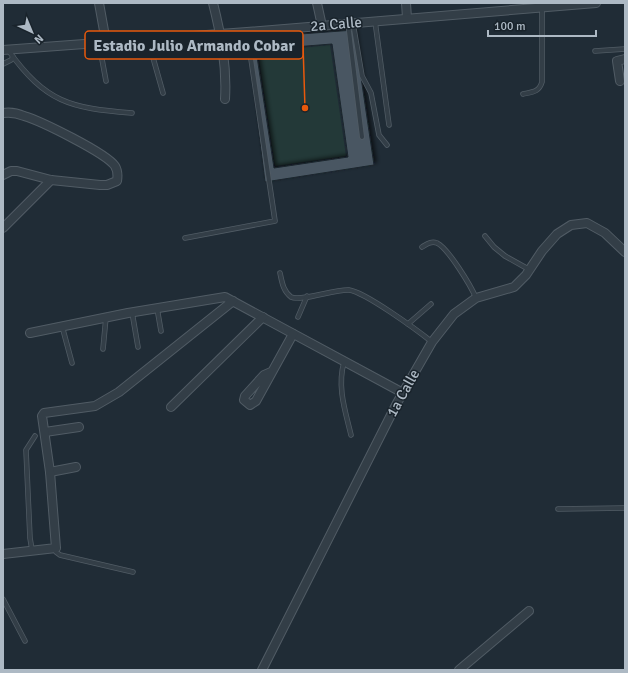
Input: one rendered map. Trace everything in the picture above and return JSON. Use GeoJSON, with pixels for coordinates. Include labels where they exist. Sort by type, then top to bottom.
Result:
{"type":"FeatureCollection","features":[{"type":"Feature","properties":{"kind":"street"},"geometry":{"type":"LineString","coordinates":[[99,3],[103,42]]}},
{"type":"Feature","properties":{"kind":"street"},"geometry":{"type":"LineString","coordinates":[[213,3],[220,33],[226,72],[225,99]]}},
{"type":"Feature","properties":{"kind":"street"},"geometry":{"type":"LineString","coordinates":[[317,3],[322,26]]}},
{"type":"Feature","properties":{"kind":"street"},"geometry":{"type":"LineString","coordinates":[[406,3],[407,18]]}},
{"type":"Feature","properties":{"kind":"street","name":"2a Calle"},"geometry":{"type":"LineString","coordinates":[[5,50],[322,26],[407,18],[495,7],[542,8],[571,4],[596,3]]}},
{"type":"Feature","properties":{"kind":"street"},"geometry":{"type":"LineString","coordinates":[[620,81],[616,61],[625,59]]}},
{"type":"Feature","properties":{"kind":"street"},"geometry":{"type":"LineString","coordinates":[[3,113],[9,112],[32,119],[98,153],[112,163],[118,176],[117,181],[108,185],[51,180],[17,171],[11,171],[3,175]]}},
{"type":"Feature","properties":{"kind":"street"},"geometry":{"type":"LineString","coordinates":[[3,228],[51,180]]}},
{"type":"Feature","properties":{"kind":"street","name":"1a Calle"},"geometry":{"type":"LineString","coordinates":[[262,670],[403,393],[432,342],[454,314],[476,298],[514,287],[530,270],[542,251],[557,234],[571,225],[586,223],[605,233],[625,252]]}},
{"type":"Feature","properties":{"kind":"street"},"geometry":{"type":"LineString","coordinates":[[30,333],[132,312],[225,297],[403,393]]}},
{"type":"Feature","properties":{"kind":"street"},"geometry":{"type":"LineString","coordinates":[[3,554],[56,548],[50,472],[42,416],[44,413],[95,406],[119,392],[233,301]]}},
{"type":"Feature","properties":{"kind":"street"},"geometry":{"type":"LineString","coordinates":[[171,407],[263,317]]}},
{"type":"Feature","properties":{"kind":"street"},"geometry":{"type":"LineString","coordinates":[[271,372],[293,334]]}},
{"type":"Feature","properties":{"kind":"street"},"geometry":{"type":"LineString","coordinates":[[45,432],[79,427]]}},
{"type":"Feature","properties":{"kind":"street"},"geometry":{"type":"LineString","coordinates":[[50,472],[76,467]]}},
{"type":"Feature","properties":{"kind":"street"},"geometry":{"type":"LineString","coordinates":[[458,670],[529,611]]}},
{"type":"Feature","properties":{"kind":"lane"},"geometry":{"type":"LineString","coordinates":[[523,94],[535,92],[540,89],[542,82],[542,8]]}},
{"type":"Feature","properties":{"kind":"lane"},"geometry":{"type":"LineString","coordinates":[[375,21],[389,125]]}},
{"type":"Feature","properties":{"kind":"lane"},"geometry":{"type":"LineString","coordinates":[[350,23],[362,137]]}},
{"type":"Feature","properties":{"kind":"lane"},"geometry":{"type":"LineString","coordinates":[[350,23],[362,76],[371,93],[379,135],[387,145]]}},
{"type":"Feature","properties":{"kind":"lane"},"geometry":{"type":"LineString","coordinates":[[185,238],[275,221],[247,32]]}},
{"type":"Feature","properties":{"kind":"lane"},"geometry":{"type":"LineString","coordinates":[[150,39],[150,47],[163,93]]}},
{"type":"Feature","properties":{"kind":"lane"},"geometry":{"type":"LineString","coordinates":[[103,42],[106,81]]}},
{"type":"Feature","properties":{"kind":"lane"},"geometry":{"type":"LineString","coordinates":[[5,50],[34,81],[56,99],[94,110],[132,113]]}},
{"type":"Feature","properties":{"kind":"lane"},"geometry":{"type":"LineString","coordinates":[[595,52],[625,50]]}},
{"type":"Feature","properties":{"kind":"lane"},"geometry":{"type":"LineString","coordinates":[[3,64],[13,57]]}},
{"type":"Feature","properties":{"kind":"lane"},"geometry":{"type":"LineString","coordinates":[[485,236],[494,247],[505,256],[530,270]]}},
{"type":"Feature","properties":{"kind":"lane"},"geometry":{"type":"LineString","coordinates":[[422,248],[428,243],[434,242],[441,246],[465,278],[476,298]]}},
{"type":"Feature","properties":{"kind":"lane"},"geometry":{"type":"LineString","coordinates":[[280,273],[284,290],[292,297],[298,299],[333,291],[350,290],[380,306],[432,342]]}},
{"type":"Feature","properties":{"kind":"lane"},"geometry":{"type":"LineString","coordinates":[[298,317],[307,296]]}},
{"type":"Feature","properties":{"kind":"lane"},"geometry":{"type":"LineString","coordinates":[[408,324],[432,304]]}},
{"type":"Feature","properties":{"kind":"lane"},"geometry":{"type":"LineString","coordinates":[[157,308],[161,331]]}},
{"type":"Feature","properties":{"kind":"lane"},"geometry":{"type":"LineString","coordinates":[[132,312],[138,347]]}},
{"type":"Feature","properties":{"kind":"lane"},"geometry":{"type":"LineString","coordinates":[[103,348],[106,317]]}},
{"type":"Feature","properties":{"kind":"lane"},"geometry":{"type":"LineString","coordinates":[[62,326],[72,363]]}},
{"type":"Feature","properties":{"kind":"lane"},"geometry":{"type":"LineString","coordinates":[[344,361],[341,372],[341,392],[351,435]]}},
{"type":"Feature","properties":{"kind":"lane"},"geometry":{"type":"LineString","coordinates":[[32,550],[30,538],[26,450],[35,436]]}},
{"type":"Feature","properties":{"kind":"lane"},"geometry":{"type":"LineString","coordinates":[[558,509],[625,508]]}},
{"type":"Feature","properties":{"kind":"lane"},"geometry":{"type":"LineString","coordinates":[[56,548],[56,552],[60,555],[133,572]]}},
{"type":"Feature","properties":{"kind":"lane"},"geometry":{"type":"LineString","coordinates":[[3,599],[26,641]]}},
{"type":"Feature","properties":{"kind":"green space"},"geometry":{"type":"Polygon","coordinates":[[[330,45],[346,156],[275,166],[258,52],[330,45]]]}},
{"type":"Feature","properties":{"kind":"building"},"geometry":{"type":"Polygon","coordinates":[[[354,30],[374,165],[265,182],[247,38],[354,30]],[[332,44],[256,50],[274,168],[348,157],[332,44]]]}},
{"type":"Feature","properties":{"kind":"place","name":"Estadio Julio Armando Cobar"},"geometry":{"type":"Point","coordinates":[305,108]}}]}
